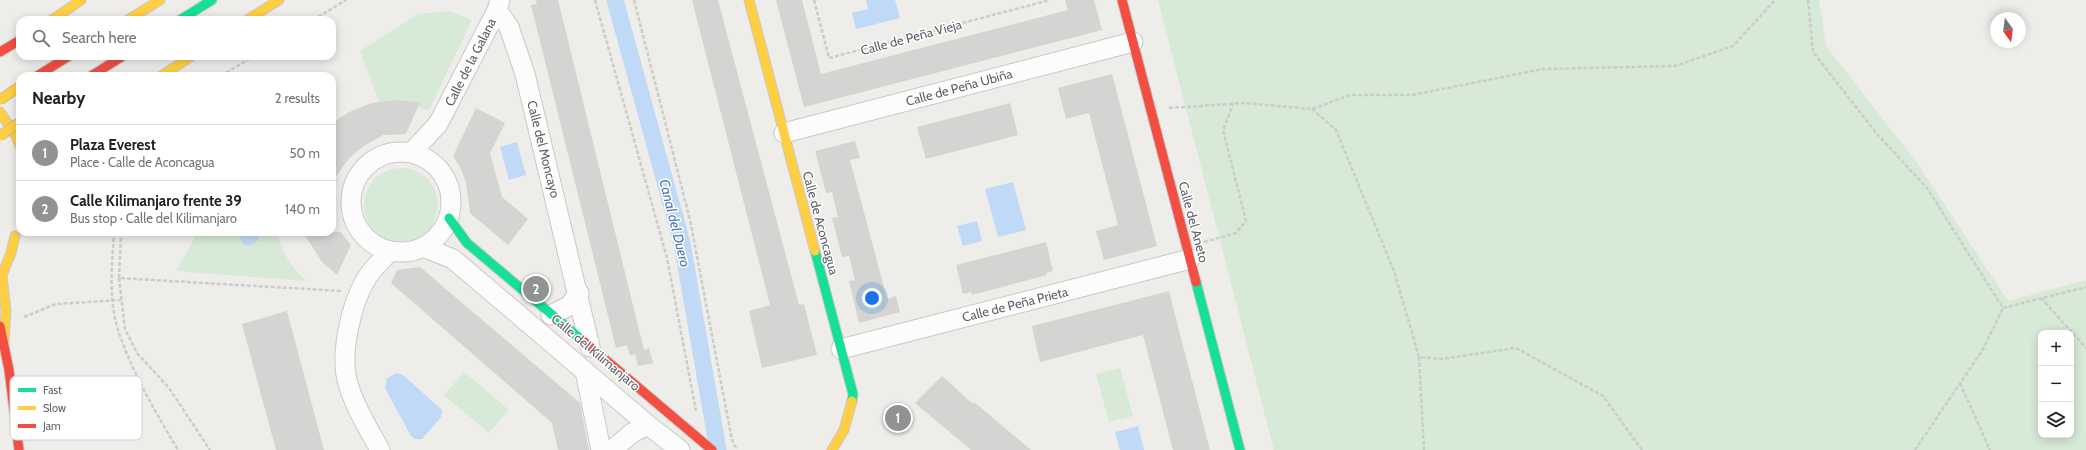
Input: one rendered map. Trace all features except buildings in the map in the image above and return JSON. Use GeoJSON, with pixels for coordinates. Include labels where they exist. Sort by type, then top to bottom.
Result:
{"type":"FeatureCollection","features":[{"type":"Feature","properties":{"kind":"main road"},"geometry":{"type":"LineString","coordinates":[[58,16],[81,0]]}},
{"type":"Feature","properties":{"kind":"main road"},"geometry":{"type":"LineString","coordinates":[[134,16],[160,0]]}},
{"type":"Feature","properties":{"kind":"main road"},"geometry":{"type":"LineString","coordinates":[[186,16],[212,0]]}},
{"type":"Feature","properties":{"kind":"main road"},"geometry":{"type":"LineString","coordinates":[[253,16],[279,0]]}},
{"type":"Feature","properties":{"kind":"main road","name":"Calle de Aconcagua"},"geometry":{"type":"LineString","coordinates":[[749,0],[852,394],[850,420],[841,438],[832,450]]}},
{"type":"Feature","properties":{"kind":"main road","name":"Calle del Aneto"},"geometry":{"type":"LineString","coordinates":[[1122,0],[1240,450]]}},
{"type":"Feature","properties":{"kind":"main road"},"geometry":{"type":"LineString","coordinates":[[0,52],[16,42]]}},
{"type":"Feature","properties":{"kind":"main road"},"geometry":{"type":"LineString","coordinates":[[43,72],[63,60]]}},
{"type":"Feature","properties":{"kind":"main road"},"geometry":{"type":"LineString","coordinates":[[97,72],[117,60]]}},
{"type":"Feature","properties":{"kind":"main road"},"geometry":{"type":"LineString","coordinates":[[167,72],[186,60]]}},
{"type":"Feature","properties":{"kind":"main road"},"geometry":{"type":"LineString","coordinates":[[0,100],[16,90]]}},
{"type":"Feature","properties":{"kind":"main road"},"geometry":{"type":"LineString","coordinates":[[0,112],[16,136]]}},
{"type":"Feature","properties":{"kind":"main road"},"geometry":{"type":"LineString","coordinates":[[0,136],[16,125]]}},
{"type":"Feature","properties":{"kind":"main road","name":"Calle del Kilimanjaro"},"geometry":{"type":"LineString","coordinates":[[449,218],[467,243],[712,450]]}},
{"type":"Feature","properties":{"kind":"main road"},"geometry":{"type":"LineString","coordinates":[[0,257],[16,232],[11,253],[2,275],[4,342],[10,385]]}},
{"type":"Feature","properties":{"kind":"main road"},"geometry":{"type":"LineString","coordinates":[[18,440],[19,450]]}},
{"type":"Feature","properties":{"kind":"street","name":"Calle de la Galana"},"geometry":{"type":"LineString","coordinates":[[411,153],[438,124],[498,5]]}},
{"type":"Feature","properties":{"kind":"street","name":"Calle del Moncayo"},"geometry":{"type":"LineString","coordinates":[[498,5],[509,27],[525,74],[590,347]]}},
{"type":"Feature","properties":{"kind":"street","name":"Calle de Peña Ubiña"},"geometry":{"type":"LineString","coordinates":[[784,133],[1133,42]]}},
{"type":"Feature","properties":{"kind":"street","name":"Calle de la Galana"},"geometry":{"type":"LineString","coordinates":[[432,162],[438,124]]}},
{"type":"Feature","properties":{"kind":"street"},"geometry":{"type":"LineString","coordinates":[[391,153],[411,153],[432,162],[441,171],[449,186],[452,200],[449,218],[438,236],[423,247],[402,252],[390,251],[369,241],[360,231],[352,214],[351,198],[356,180],[365,166],[380,156],[391,153]]}},
{"type":"Feature","properties":{"kind":"street"},"geometry":{"type":"LineString","coordinates":[[368,276],[369,241]]}},
{"type":"Feature","properties":{"kind":"street","name":"Calle del Kilimanjaro"},"geometry":{"type":"LineString","coordinates":[[423,247],[453,259],[648,425],[680,450]]}},
{"type":"Feature","properties":{"kind":"street"},"geometry":{"type":"LineString","coordinates":[[380,450],[357,404],[347,379],[346,347],[352,315],[358,295],[368,276],[390,251]]}},
{"type":"Feature","properties":{"kind":"street","name":"Calle de Peña Prieta"},"geometry":{"type":"LineString","coordinates":[[840,349],[1188,252]]}},
{"type":"Feature","properties":{"kind":"street"},"geometry":{"type":"LineString","coordinates":[[551,315],[569,306],[578,293]]}},
{"type":"Feature","properties":{"kind":"street"},"geometry":{"type":"LineString","coordinates":[[585,371],[601,450]]}},
{"type":"Feature","properties":{"kind":"street"},"geometry":{"type":"LineString","coordinates":[[612,450],[632,433],[648,425]]}},
{"type":"Feature","properties":{"kind":"path"},"geometry":{"type":"LineString","coordinates":[[320,16],[346,0]]}},
{"type":"Feature","properties":{"kind":"path"},"geometry":{"type":"LineString","coordinates":[[595,0],[668,258],[696,411],[688,430]]}},
{"type":"Feature","properties":{"kind":"path"},"geometry":{"type":"LineString","coordinates":[[634,0],[690,220],[732,440],[737,450]]}},
{"type":"Feature","properties":{"kind":"path","name":"Calle de Peña Vieja"},"geometry":{"type":"LineString","coordinates":[[814,0],[829,58],[1050,0]]}},
{"type":"Feature","properties":{"kind":"path"},"geometry":{"type":"LineString","coordinates":[[1151,110],[1233,104],[1312,109],[1350,95],[1412,95],[1543,69],[1675,66],[1733,46],[1775,0]]}},
{"type":"Feature","properties":{"kind":"path"},"geometry":{"type":"LineString","coordinates":[[1808,0],[1813,52],[1877,134],[1927,188],[2003,308]]}},
{"type":"Feature","properties":{"kind":"path"},"geometry":{"type":"LineString","coordinates":[[228,72],[247,60]]}},
{"type":"Feature","properties":{"kind":"path"},"geometry":{"type":"LineString","coordinates":[[1188,252],[1236,233],[1246,221],[1223,130],[1233,104]]}},
{"type":"Feature","properties":{"kind":"path"},"geometry":{"type":"LineString","coordinates":[[1312,109],[1336,130],[1394,271],[1419,357],[1424,450]]}},
{"type":"Feature","properties":{"kind":"path"},"geometry":{"type":"LineString","coordinates":[[114,236],[112,269],[118,332],[137,376]]}},
{"type":"Feature","properties":{"kind":"path"},"geometry":{"type":"LineString","coordinates":[[121,236],[119,278],[126,329],[137,353],[169,388],[210,450]]}},
{"type":"Feature","properties":{"kind":"path"},"geometry":{"type":"LineString","coordinates":[[119,278],[345,291]]}},
{"type":"Feature","properties":{"kind":"path"},"geometry":{"type":"LineString","coordinates":[[1915,450],[1982,351],[2003,308],[2086,287]]}},
{"type":"Feature","properties":{"kind":"path"},"geometry":{"type":"LineString","coordinates":[[2041,298],[2086,348]]}},
{"type":"Feature","properties":{"kind":"path"},"geometry":{"type":"LineString","coordinates":[[3,327],[56,304],[121,300]]}},
{"type":"Feature","properties":{"kind":"path"},"geometry":{"type":"LineString","coordinates":[[1419,357],[1441,359],[1516,348],[1603,396],[1642,450]]}},
{"type":"Feature","properties":{"kind":"path"},"geometry":{"type":"LineString","coordinates":[[1960,383],[1990,450]]}},
{"type":"Feature","properties":{"kind":"path"},"geometry":{"type":"LineString","coordinates":[[142,387],[178,450]]}},
{"type":"Feature","properties":{"kind":"green space"},"geometry":{"type":"Polygon","coordinates":[[[1158,0],[1819,0],[1826,46],[1917,163],[2008,301],[2086,280],[2086,450],[1274,450],[1158,0]]]}},
{"type":"Feature","properties":{"kind":"green space"},"geometry":{"type":"Polygon","coordinates":[[[451,11],[472,20],[429,110],[418,107],[419,102],[395,100],[379,102],[360,51],[418,14],[451,11]]]}},
{"type":"Feature","properties":{"kind":"green space"},"geometry":{"type":"Polygon","coordinates":[[[401,168],[422,174],[432,184],[438,205],[432,226],[422,236],[401,242],[380,236],[370,226],[364,205],[370,184],[380,174],[401,168]]]}},
{"type":"Feature","properties":{"kind":"green space"},"geometry":{"type":"Polygon","coordinates":[[[196,236],[279,236],[284,253],[295,270],[306,281],[176,271],[196,236]]]}},
{"type":"Feature","properties":{"kind":"green space"},"geometry":{"type":"Polygon","coordinates":[[[1120,368],[1133,416],[1109,422],[1096,374],[1120,368]]]}},
{"type":"Feature","properties":{"kind":"green space"},"geometry":{"type":"Polygon","coordinates":[[[464,372],[509,410],[489,433],[444,395],[464,372]]]}},
{"type":"Feature","properties":{"kind":"water"},"geometry":{"type":"Polygon","coordinates":[[[866,0],[895,0],[900,18],[856,29],[852,13],[868,9],[866,0]]]}},
{"type":"Feature","properties":{"kind":"water"},"geometry":{"type":"Polygon","coordinates":[[[517,142],[526,175],[509,180],[500,147],[517,142]]]}},
{"type":"Feature","properties":{"kind":"water"},"geometry":{"type":"Polygon","coordinates":[[[1013,182],[1026,230],[998,237],[985,189],[1013,182]]]}},
{"type":"Feature","properties":{"kind":"water"},"geometry":{"type":"Polygon","coordinates":[[[977,221],[982,241],[963,246],[957,226],[977,221]]]}},
{"type":"Feature","properties":{"kind":"water"},"geometry":{"type":"Polygon","coordinates":[[[239,236],[259,236],[259,239],[254,244],[244,245],[239,236]]]}},
{"type":"Feature","properties":{"kind":"water"},"geometry":{"type":"Polygon","coordinates":[[[397,373],[403,375],[442,410],[441,417],[422,439],[415,439],[411,436],[385,388],[387,378],[397,373]]]}},
{"type":"Feature","properties":{"kind":"water"},"geometry":{"type":"Polygon","coordinates":[[[1138,426],[1144,450],[1120,450],[1115,432],[1138,426]]]}},
{"type":"Feature","properties":{"kind":"waterway","name":"Canal del Duero"},"geometry":{"type":"LineString","coordinates":[[615,0],[682,243],[718,450]]}},
{"type":"Feature","properties":{"kind":"traffic: fast"},"geometry":{"type":"LineString","coordinates":[[186,16],[212,0]]}},
{"type":"Feature","properties":{"kind":"traffic: fast"},"geometry":{"type":"LineString","coordinates":[[449,218],[467,243],[581,339]]}},
{"type":"Feature","properties":{"kind":"traffic: fast"},"geometry":{"type":"LineString","coordinates":[[815,251],[853,394],[852,401]]}},
{"type":"Feature","properties":{"kind":"traffic: fast"},"geometry":{"type":"LineString","coordinates":[[1196,282],[1240,450]]}},
{"type":"Feature","properties":{"kind":"traffic: slow"},"geometry":{"type":"LineString","coordinates":[[58,16],[81,0]]}},
{"type":"Feature","properties":{"kind":"traffic: slow"},"geometry":{"type":"LineString","coordinates":[[134,16],[160,0]]}},
{"type":"Feature","properties":{"kind":"traffic: slow"},"geometry":{"type":"LineString","coordinates":[[253,16],[279,0]]}},
{"type":"Feature","properties":{"kind":"traffic: slow"},"geometry":{"type":"LineString","coordinates":[[749,0],[815,251]]}},
{"type":"Feature","properties":{"kind":"traffic: slow"},"geometry":{"type":"LineString","coordinates":[[167,72],[186,60]]}},
{"type":"Feature","properties":{"kind":"traffic: slow"},"geometry":{"type":"LineString","coordinates":[[0,100],[16,89]]}},
{"type":"Feature","properties":{"kind":"traffic: slow"},"geometry":{"type":"LineString","coordinates":[[0,112],[16,136]]}},
{"type":"Feature","properties":{"kind":"traffic: slow"},"geometry":{"type":"LineString","coordinates":[[0,136],[16,125]]}},
{"type":"Feature","properties":{"kind":"traffic: slow"},"geometry":{"type":"LineString","coordinates":[[4,341],[6,311],[2,275],[11,253],[15,236]]}},
{"type":"Feature","properties":{"kind":"traffic: slow"},"geometry":{"type":"LineString","coordinates":[[832,450],[844,430],[852,401]]}},
{"type":"Feature","properties":{"kind":"traffic: jam"},"geometry":{"type":"LineString","coordinates":[[1122,0],[1196,282]]}},
{"type":"Feature","properties":{"kind":"traffic: jam"},"geometry":{"type":"LineString","coordinates":[[0,52],[16,42]]}},
{"type":"Feature","properties":{"kind":"traffic: jam"},"geometry":{"type":"LineString","coordinates":[[43,72],[63,60]]}},
{"type":"Feature","properties":{"kind":"traffic: jam"},"geometry":{"type":"LineString","coordinates":[[97,72],[117,60]]}},
{"type":"Feature","properties":{"kind":"traffic: jam"},"geometry":{"type":"LineString","coordinates":[[0,326],[10,378]]}},
{"type":"Feature","properties":{"kind":"traffic: jam"},"geometry":{"type":"LineString","coordinates":[[581,339],[712,450]]}},
{"type":"Feature","properties":{"kind":"traffic: jam"},"geometry":{"type":"LineString","coordinates":[[18,440],[19,450]]}},
{"type":"Feature","properties":{"kind":"place","name":"Calle Kilimanjaro frente 39"},"geometry":{"type":"Point","coordinates":[536,289]}},
{"type":"Feature","properties":{"kind":"place","name":"Plaza Everest"},"geometry":{"type":"Point","coordinates":[898,418]}}]}
